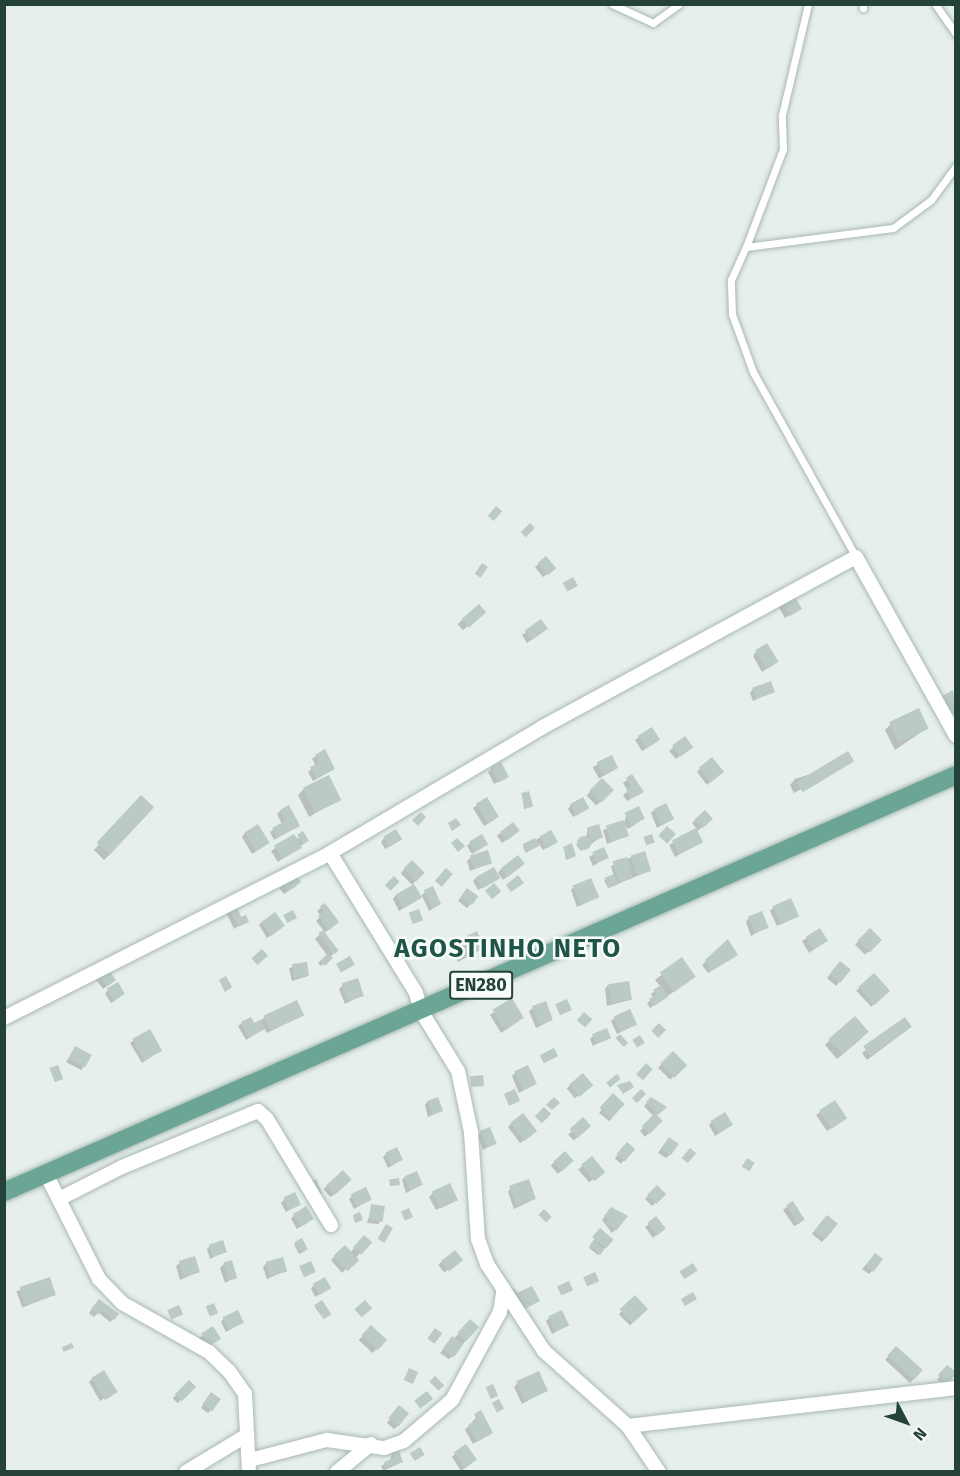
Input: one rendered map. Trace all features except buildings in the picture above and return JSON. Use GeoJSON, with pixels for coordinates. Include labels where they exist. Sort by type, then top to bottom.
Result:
{"type":"FeatureCollection","features":[{"type":"Feature","properties":{"kind":"main road","name":"EN280"},"geometry":{"type":"LineString","coordinates":[[4,1192],[956,775]]}},
{"type":"Feature","properties":{"kind":"street"},"geometry":{"type":"LineString","coordinates":[[4,1018],[330,853],[531,733],[856,557],[956,736]]}},
{"type":"Feature","properties":{"kind":"street"},"geometry":{"type":"LineString","coordinates":[[330,853],[416,993],[421,1011],[458,1071],[471,1132],[478,1239],[503,1293],[544,1351],[628,1426],[659,1472]]}},
{"type":"Feature","properties":{"kind":"street"},"geometry":{"type":"LineString","coordinates":[[59,1199],[122,1167],[258,1111],[267,1119],[331,1225]]}},
{"type":"Feature","properties":{"kind":"street"},"geometry":{"type":"LineString","coordinates":[[46,1174],[99,1279],[122,1303],[189,1338],[230,1371],[245,1394],[249,1466],[327,1440],[394,1446],[452,1400],[500,1311],[503,1293]]}},
{"type":"Feature","properties":{"kind":"street"},"geometry":{"type":"LineString","coordinates":[[628,1426],[650,1426],[956,1388]]}},
{"type":"Feature","properties":{"kind":"street"},"geometry":{"type":"LineString","coordinates":[[642,1448],[650,1426]]}},
{"type":"Feature","properties":{"kind":"street"},"geometry":{"type":"LineString","coordinates":[[186,1472],[248,1434]]}},
{"type":"Feature","properties":{"kind":"street"},"geometry":{"type":"LineString","coordinates":[[337,1472],[370,1444]]}},
{"type":"Feature","properties":{"kind":"lane"},"geometry":{"type":"LineString","coordinates":[[612,4],[653,23],[679,4]]}},
{"type":"Feature","properties":{"kind":"lane"},"geometry":{"type":"LineString","coordinates":[[808,4],[782,115],[783,149],[731,280],[732,314],[741,343],[856,557]]}},
{"type":"Feature","properties":{"kind":"lane"},"geometry":{"type":"LineString","coordinates":[[935,4],[956,34]]}},
{"type":"Feature","properties":{"kind":"lane"},"geometry":{"type":"LineString","coordinates":[[746,247],[893,228],[931,200],[956,166]]}},
{"type":"Feature","properties":{"kind":"district","name":"AGOSTINHO NETO"},"geometry":{"type":"Point","coordinates":[508,949]}}]}
